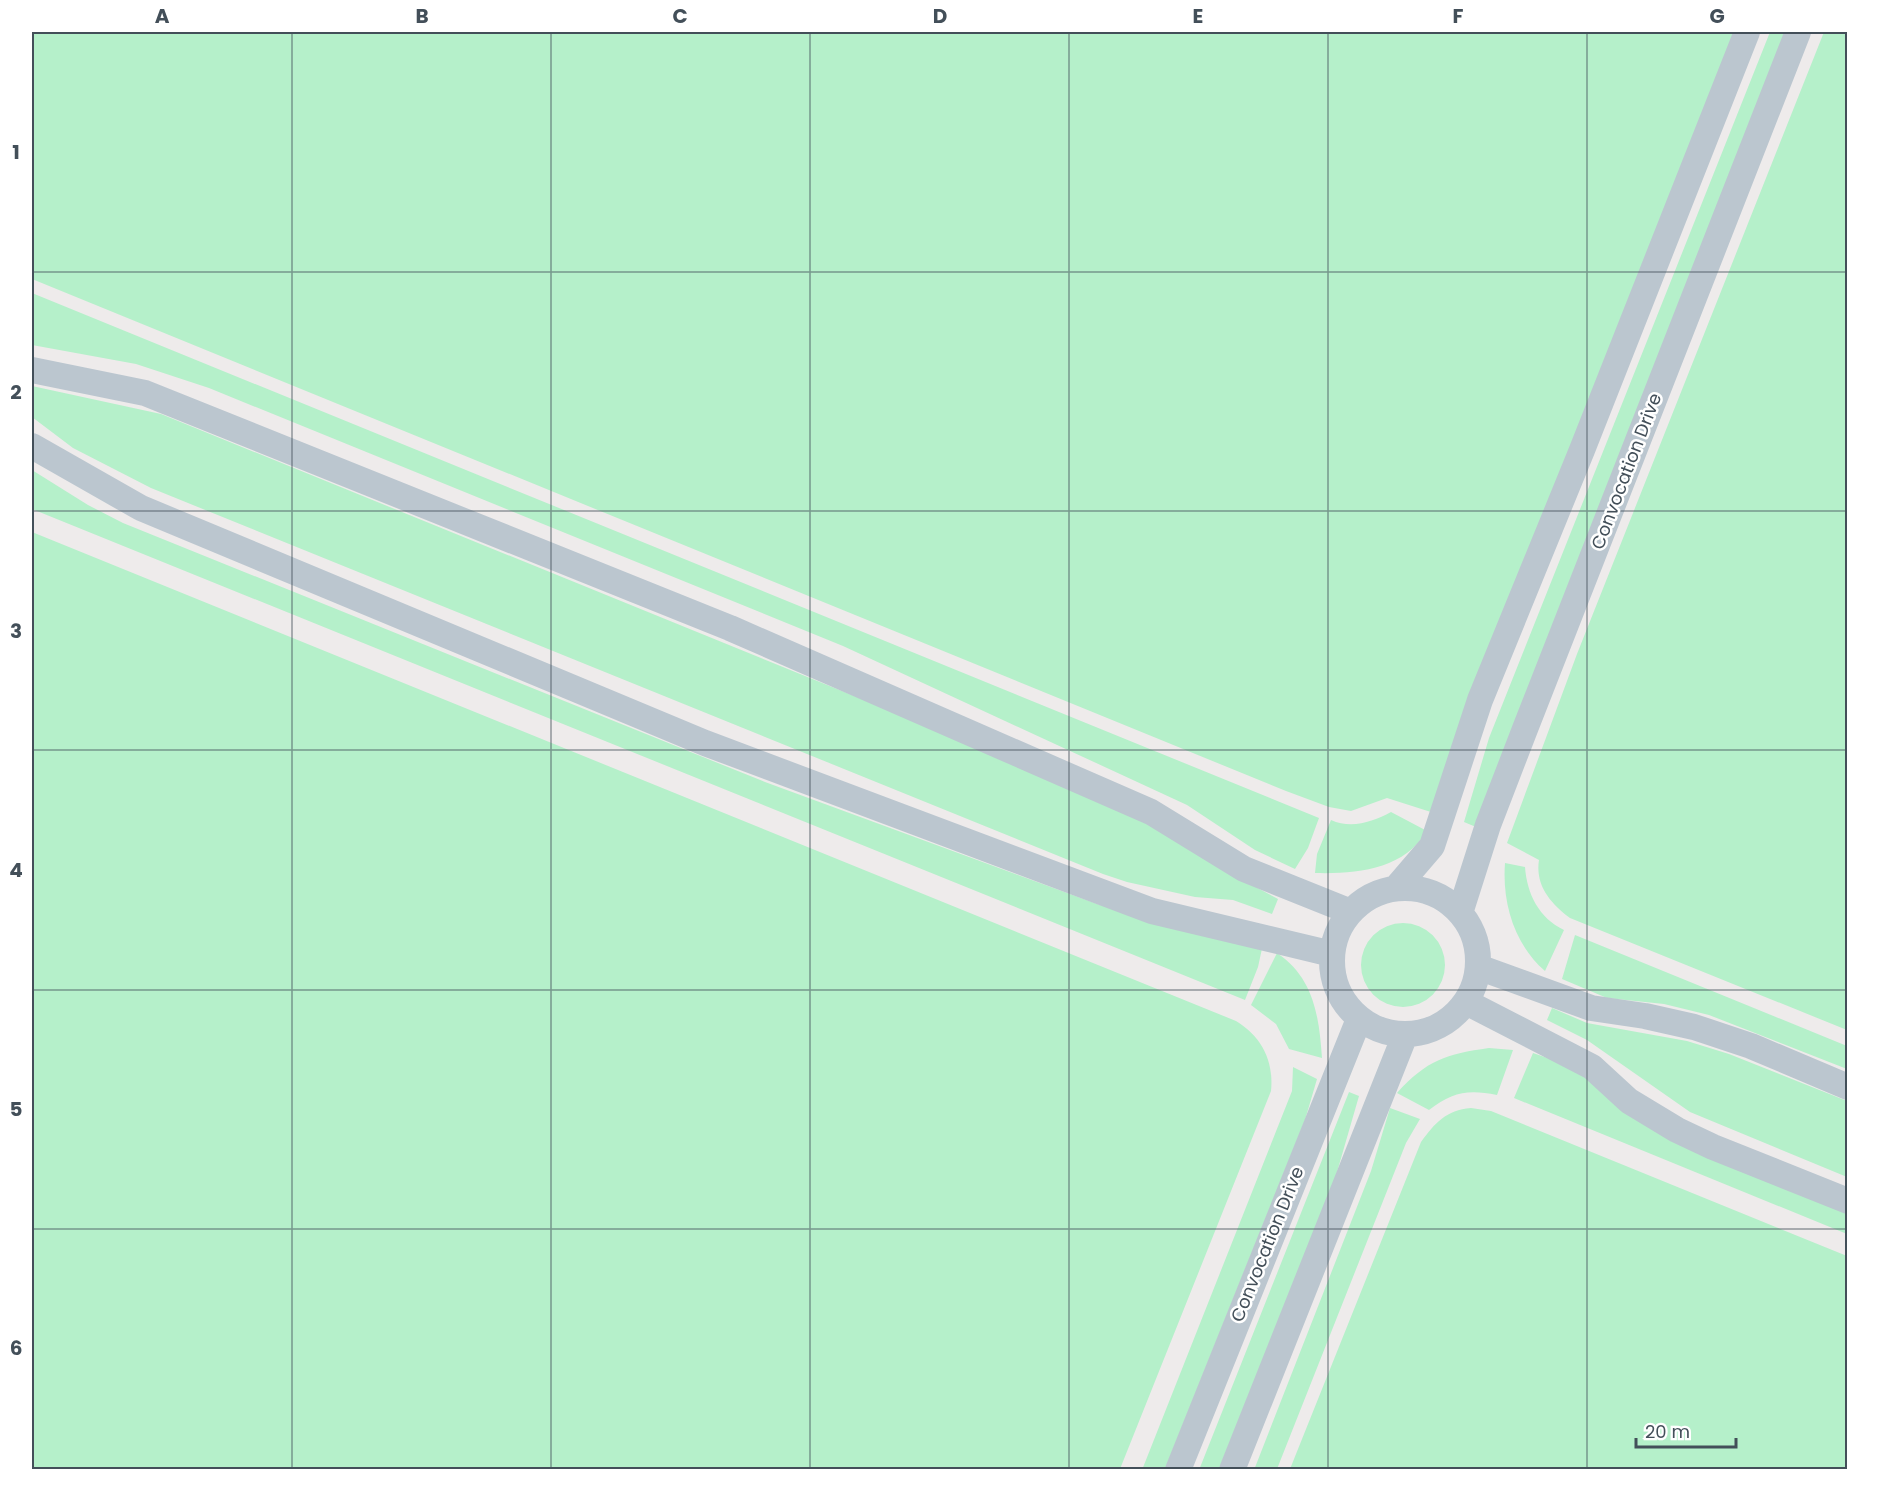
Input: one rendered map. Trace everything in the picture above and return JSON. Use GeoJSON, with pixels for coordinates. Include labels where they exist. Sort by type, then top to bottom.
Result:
{"type":"FeatureCollection","features":[{"type":"Feature","properties":{"kind":"street"},"geometry":{"type":"LineString","coordinates":[[1396,888],[1432,846],[1480,700],[1582,450],[1747,32]]}},
{"type":"Feature","properties":{"kind":"street","name":"Convocation Drive"},"geometry":{"type":"LineString","coordinates":[[1460,913],[1488,825],[1798,32]]}},
{"type":"Feature","properties":{"kind":"street"},"geometry":{"type":"LineString","coordinates":[[32,370],[145,393],[730,628],[1151,812],[1244,869],[1351,912]]}},
{"type":"Feature","properties":{"kind":"street"},"geometry":{"type":"LineString","coordinates":[[32,446],[141,508],[705,743],[1152,911],[1332,954]]}},
{"type":"Feature","properties":{"kind":"street"},"geometry":{"type":"LineString","coordinates":[[1396,888],[1420,889],[1442,898],[1460,913],[1471,929],[1477,947],[1478,967],[1474,985],[1466,1002],[1450,1019],[1429,1031],[1405,1035],[1380,1031],[1359,1019],[1343,1001],[1334,978],[1332,954],[1338,931],[1351,912],[1372,897],[1396,888]]}},
{"type":"Feature","properties":{"kind":"street"},"geometry":{"type":"LineString","coordinates":[[1478,967],[1591,1008],[1646,1016],[1694,1027],[1751,1046],[1848,1087]]}},
{"type":"Feature","properties":{"kind":"street"},"geometry":{"type":"LineString","coordinates":[[1466,1002],[1592,1067],[1629,1101],[1677,1130],[1713,1147],[1848,1201]]}},
{"type":"Feature","properties":{"kind":"street","name":"Convocation Drive"},"geometry":{"type":"LineString","coordinates":[[1178,1470],[1359,1019]]}},
{"type":"Feature","properties":{"kind":"street"},"geometry":{"type":"LineString","coordinates":[[1232,1470],[1405,1035]]}},
{"type":"Feature","properties":{"kind":"green space"},"geometry":{"type":"Polygon","coordinates":[[[32,32],[1736,32],[1434,813],[1387,798],[1351,811],[1329,807],[1286,791],[32,279],[32,32]]]}},
{"type":"Feature","properties":{"kind":"green space"},"geometry":{"type":"Polygon","coordinates":[[[1770,32],[1791,32],[1476,827],[1464,822],[1489,738],[1770,32]]]}},
{"type":"Feature","properties":{"kind":"green space"},"geometry":{"type":"Polygon","coordinates":[[[1824,32],[1848,32],[1847,1030],[1570,918],[1550,900],[1546,893],[1539,878],[1539,860],[1507,843],[1577,654],[1824,32]]]}},
{"type":"Feature","properties":{"kind":"green space"},"geometry":{"type":"Polygon","coordinates":[[[32,293],[1319,818],[1308,848],[1295,869],[1255,850],[1187,805],[843,646],[209,388],[136,364],[32,345],[32,293]]]}},
{"type":"Feature","properties":{"kind":"green space"},"geometry":{"type":"Polygon","coordinates":[[[32,386],[161,414],[1120,804],[1239,878],[1278,899],[1272,914],[1233,900],[1195,897],[1127,882],[1103,874],[151,488],[73,448],[32,417],[32,386]]]}},
{"type":"Feature","properties":{"kind":"green space"},"geometry":{"type":"Polygon","coordinates":[[[32,470],[88,505],[123,523],[765,782],[1100,905],[1263,944],[1258,967],[1245,1000],[32,509],[32,470]]]}},
{"type":"Feature","properties":{"kind":"green space"},"geometry":{"type":"Polygon","coordinates":[[[32,532],[1236,1021],[1245,1027],[1259,1042],[1268,1060],[1271,1091],[1120,1469],[32,1469],[32,532]]]}},
{"type":"Feature","properties":{"kind":"green space"},"geometry":{"type":"Polygon","coordinates":[[[1391,812],[1427,831],[1405,854],[1378,867],[1347,872],[1315,873],[1317,854],[1331,820],[1346,824],[1362,823],[1391,812]]]}},
{"type":"Feature","properties":{"kind":"green space"},"geometry":{"type":"Polygon","coordinates":[[[1505,863],[1525,867],[1528,887],[1536,904],[1548,919],[1564,930],[1545,971],[1525,948],[1512,922],[1506,893],[1505,863]]]}},
{"type":"Feature","properties":{"kind":"green space"},"geometry":{"type":"Polygon","coordinates":[[[1403,923],[1419,926],[1433,935],[1442,949],[1445,965],[1442,981],[1433,995],[1419,1004],[1403,1007],[1387,1004],[1373,995],[1364,981],[1361,965],[1364,949],[1373,935],[1387,926],[1403,923]]]}},
{"type":"Feature","properties":{"kind":"green space"},"geometry":{"type":"Polygon","coordinates":[[[1575,935],[1847,1046],[1847,1069],[1709,1015],[1664,1004],[1607,998],[1562,979],[1575,935]]]}},
{"type":"Feature","properties":{"kind":"green space"},"geometry":{"type":"Polygon","coordinates":[[[1277,953],[1299,974],[1307,986],[1319,1027],[1322,1058],[1289,1049],[1276,1024],[1251,1005],[1277,953]]]}},
{"type":"Feature","properties":{"kind":"green space"},"geometry":{"type":"Polygon","coordinates":[[[1552,1008],[1587,1023],[1687,1041],[1729,1054],[1847,1101],[1847,1177],[1690,1112],[1587,1040],[1547,1020],[1552,1008]]]}},
{"type":"Feature","properties":{"kind":"green space"},"geometry":{"type":"Polygon","coordinates":[[[1489,1048],[1513,1050],[1497,1095],[1469,1092],[1445,1099],[1429,1110],[1397,1093],[1418,1073],[1438,1060],[1489,1048]]]}},
{"type":"Feature","properties":{"kind":"green space"},"geometry":{"type":"Polygon","coordinates":[[[1533,1053],[1562,1063],[1847,1210],[1847,1234],[1514,1098],[1533,1053]]]}},
{"type":"Feature","properties":{"kind":"green space"},"geometry":{"type":"Polygon","coordinates":[[[1293,1067],[1317,1079],[1305,1120],[1165,1469],[1142,1470],[1292,1091],[1293,1067]]]}},
{"type":"Feature","properties":{"kind":"green space"},"geometry":{"type":"Polygon","coordinates":[[[1349,1092],[1359,1096],[1335,1179],[1219,1469],[1199,1470],[1349,1092]]]}},
{"type":"Feature","properties":{"kind":"green space"},"geometry":{"type":"Polygon","coordinates":[[[1390,1108],[1420,1119],[1406,1143],[1277,1469],[1254,1470],[1371,1171],[1390,1108]]]}},
{"type":"Feature","properties":{"kind":"green space"},"geometry":{"type":"Polygon","coordinates":[[[1471,1108],[1491,1111],[1847,1256],[1847,1469],[1290,1469],[1421,1142],[1442,1119],[1455,1111],[1471,1108]]]}}]}
